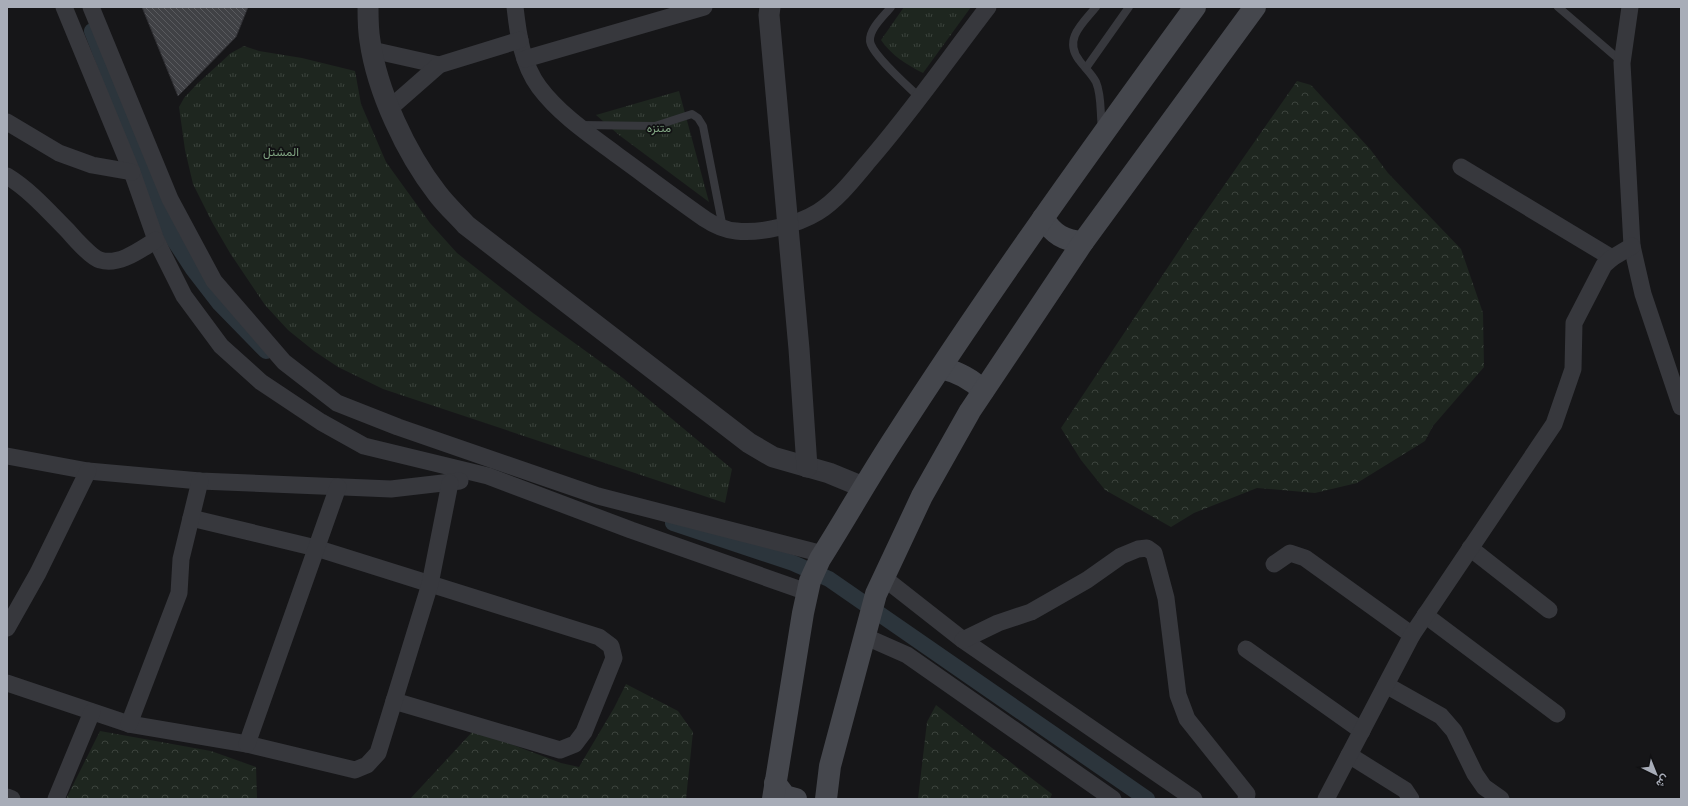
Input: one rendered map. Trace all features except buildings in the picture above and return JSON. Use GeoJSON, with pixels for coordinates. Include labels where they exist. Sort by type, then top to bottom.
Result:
{"type":"FeatureCollection","features":[{"type":"Feature","properties":{"kind":"main road"},"geometry":{"type":"LineString","coordinates":[[796,799],[774,791],[809,587],[822,557],[897,433],[941,368],[1043,218],[1195,7]]}},
{"type":"Feature","properties":{"kind":"main road"},"geometry":{"type":"LineString","coordinates":[[826,799],[830,766],[867,628],[880,586],[922,496],[970,411],[1083,242],[1255,7]]}},
{"type":"Feature","properties":{"kind":"main road"},"geometry":{"type":"LineString","coordinates":[[1043,218],[1048,226],[1059,236],[1073,242],[1083,242]]}},
{"type":"Feature","properties":{"kind":"main road"},"geometry":{"type":"LineString","coordinates":[[941,368],[960,373],[983,391]]}},
{"type":"Feature","properties":{"kind":"street"},"geometry":{"type":"LineString","coordinates":[[64,7],[132,172],[156,240],[184,296],[221,346],[261,382],[321,422],[364,446],[488,476],[631,530],[809,587]]}},
{"type":"Feature","properties":{"kind":"street"},"geometry":{"type":"LineString","coordinates":[[91,7],[170,199],[214,281],[284,362],[337,403],[398,427],[598,496],[822,557]]}},
{"type":"Feature","properties":{"kind":"street"},"geometry":{"type":"LineString","coordinates":[[368,7],[372,50],[379,80],[390,108],[415,161],[438,194],[466,225],[750,443],[773,457],[828,473],[864,487]]}},
{"type":"Feature","properties":{"kind":"street"},"geometry":{"type":"LineString","coordinates":[[514,7],[525,59],[539,87],[562,112],[699,215],[715,225],[736,231],[765,230],[788,225],[817,213],[838,196],[882,146],[988,7]]}},
{"type":"Feature","properties":{"kind":"street"},"geometry":{"type":"LineString","coordinates":[[525,59],[704,7]]}},
{"type":"Feature","properties":{"kind":"street"},"geometry":{"type":"LineString","coordinates":[[770,7],[769,15],[799,349],[807,467]]}},
{"type":"Feature","properties":{"kind":"street"},"geometry":{"type":"LineString","coordinates":[[1630,7],[1622,62],[1632,246],[1643,294],[1679,396]]}},
{"type":"Feature","properties":{"kind":"street"},"geometry":{"type":"LineString","coordinates":[[390,108],[439,65],[520,40]]}},
{"type":"Feature","properties":{"kind":"street"},"geometry":{"type":"LineString","coordinates":[[372,50],[439,65]]}},
{"type":"Feature","properties":{"kind":"street"},"geometry":{"type":"LineString","coordinates":[[7,122],[59,153],[92,165],[132,172]]}},
{"type":"Feature","properties":{"kind":"street"},"geometry":{"type":"LineString","coordinates":[[1461,167],[1612,258]]}},
{"type":"Feature","properties":{"kind":"street"},"geometry":{"type":"LineString","coordinates":[[7,176],[16,181],[45,207],[83,247],[99,260],[114,260],[128,257],[156,240]]}},
{"type":"Feature","properties":{"kind":"street"},"geometry":{"type":"LineString","coordinates":[[1326,799],[1412,635],[1554,424],[1573,370],[1574,323],[1604,265],[1612,258],[1632,246]]}},
{"type":"Feature","properties":{"kind":"street"},"geometry":{"type":"LineString","coordinates":[[7,456],[88,471],[200,481],[338,487],[392,488],[450,483],[488,476]]}},
{"type":"Feature","properties":{"kind":"street"},"geometry":{"type":"LineString","coordinates":[[7,628],[38,573],[88,471]]}},
{"type":"Feature","properties":{"kind":"street"},"geometry":{"type":"LineString","coordinates":[[129,724],[179,593],[181,559],[200,481]]}},
{"type":"Feature","properties":{"kind":"street"},"geometry":{"type":"LineString","coordinates":[[7,683],[129,724],[247,744],[355,770],[367,765],[378,753],[430,584],[450,483]]}},
{"type":"Feature","properties":{"kind":"street"},"geometry":{"type":"LineString","coordinates":[[247,744],[338,487]]}},
{"type":"Feature","properties":{"kind":"street"},"geometry":{"type":"LineString","coordinates":[[192,518],[316,548],[599,638],[611,646],[614,658],[584,732],[575,744],[560,750],[394,701]]}},
{"type":"Feature","properties":{"kind":"street"},"geometry":{"type":"LineString","coordinates":[[963,640],[998,623],[1031,612],[1087,580],[1121,556],[1138,549],[1147,548],[1154,553],[1166,598],[1178,695],[1187,719],[1247,794],[1246,799]]}},
{"type":"Feature","properties":{"kind":"street"},"geometry":{"type":"LineString","coordinates":[[1470,548],[1550,610]]}},
{"type":"Feature","properties":{"kind":"street"},"geometry":{"type":"LineString","coordinates":[[1274,564],[1290,553],[1305,558],[1412,635]]}},
{"type":"Feature","properties":{"kind":"street"},"geometry":{"type":"LineString","coordinates":[[880,586],[963,640],[1194,799]]}},
{"type":"Feature","properties":{"kind":"street"},"geometry":{"type":"LineString","coordinates":[[1425,615],[1557,714]]}},
{"type":"Feature","properties":{"kind":"street"},"geometry":{"type":"LineString","coordinates":[[867,628],[1113,799]]}},
{"type":"Feature","properties":{"kind":"street"},"geometry":{"type":"LineString","coordinates":[[1246,649],[1362,731]]}},
{"type":"Feature","properties":{"kind":"street"},"geometry":{"type":"LineString","coordinates":[[1386,685],[1441,716],[1454,730],[1475,774],[1484,786],[1501,799]]}},
{"type":"Feature","properties":{"kind":"street"},"geometry":{"type":"LineString","coordinates":[[56,799],[92,712]]}},
{"type":"Feature","properties":{"kind":"street"},"geometry":{"type":"LineString","coordinates":[[1349,755],[1404,790],[1411,799]]}},
{"type":"Feature","properties":{"kind":"street"},"geometry":{"type":"LineString","coordinates":[[7,797],[12,799]]}},
{"type":"Feature","properties":{"kind":"lane"},"geometry":{"type":"LineString","coordinates":[[891,7],[872,31],[870,41],[874,52],[919,97]]}},
{"type":"Feature","properties":{"kind":"lane"},"geometry":{"type":"LineString","coordinates":[[1096,7],[1073,37],[1072,45],[1075,55],[1095,81],[1098,91],[1103,133]]}},
{"type":"Feature","properties":{"kind":"lane"},"geometry":{"type":"LineString","coordinates":[[1086,68],[1129,7]]}},
{"type":"Feature","properties":{"kind":"lane"},"geometry":{"type":"LineString","coordinates":[[1558,7],[1622,62]]}},
{"type":"Feature","properties":{"kind":"lane"},"geometry":{"type":"LineString","coordinates":[[579,126],[655,126],[692,114],[698,118],[703,126],[723,228]]}},
{"type":"Feature","properties":{"kind":"green space"},"geometry":{"type":"Polygon","coordinates":[[[904,7],[971,7],[923,73],[900,59],[881,40],[904,7]]]}},
{"type":"Feature","properties":{"kind":"green space","name":"المشتل"},"geometry":{"type":"Polygon","coordinates":[[[244,46],[259,51],[302,58],[355,71],[361,104],[386,162],[430,223],[457,253],[533,313],[623,378],[732,469],[725,503],[383,389],[338,367],[314,351],[288,330],[265,305],[230,253],[212,222],[193,184],[185,150],[179,107],[184,98],[231,53],[244,46]]]}},
{"type":"Feature","properties":{"kind":"green space"},"geometry":{"type":"Polygon","coordinates":[[[1297,81],[1311,85],[1370,149],[1388,173],[1461,249],[1483,313],[1484,367],[1433,426],[1425,441],[1357,483],[1315,493],[1257,488],[1194,513],[1171,527],[1105,490],[1081,460],[1061,428],[1188,237],[1297,81]]]}},
{"type":"Feature","properties":{"kind":"green space","name":"متنزه"},"geometry":{"type":"Polygon","coordinates":[[[679,91],[709,202],[619,135],[596,115],[679,91]]]}},
{"type":"Feature","properties":{"kind":"green space"},"geometry":{"type":"Polygon","coordinates":[[[626,684],[678,711],[693,732],[686,799],[410,799],[474,730],[561,763],[579,767],[614,708],[626,684]]]}},
{"type":"Feature","properties":{"kind":"green space"},"geometry":{"type":"Polygon","coordinates":[[[936,705],[1052,794],[1050,799],[918,799],[927,722],[936,705]]]}},
{"type":"Feature","properties":{"kind":"green space"},"geometry":{"type":"Polygon","coordinates":[[[100,731],[211,751],[256,767],[257,799],[66,799],[100,731]]]}},
{"type":"Feature","properties":{"kind":"waterway"},"geometry":{"type":"LineString","coordinates":[[92,31],[172,237],[193,269],[220,304],[266,351]]}},
{"type":"Feature","properties":{"kind":"waterway"},"geometry":{"type":"LineString","coordinates":[[673,523],[793,563],[829,579],[1147,799]]}}]}
